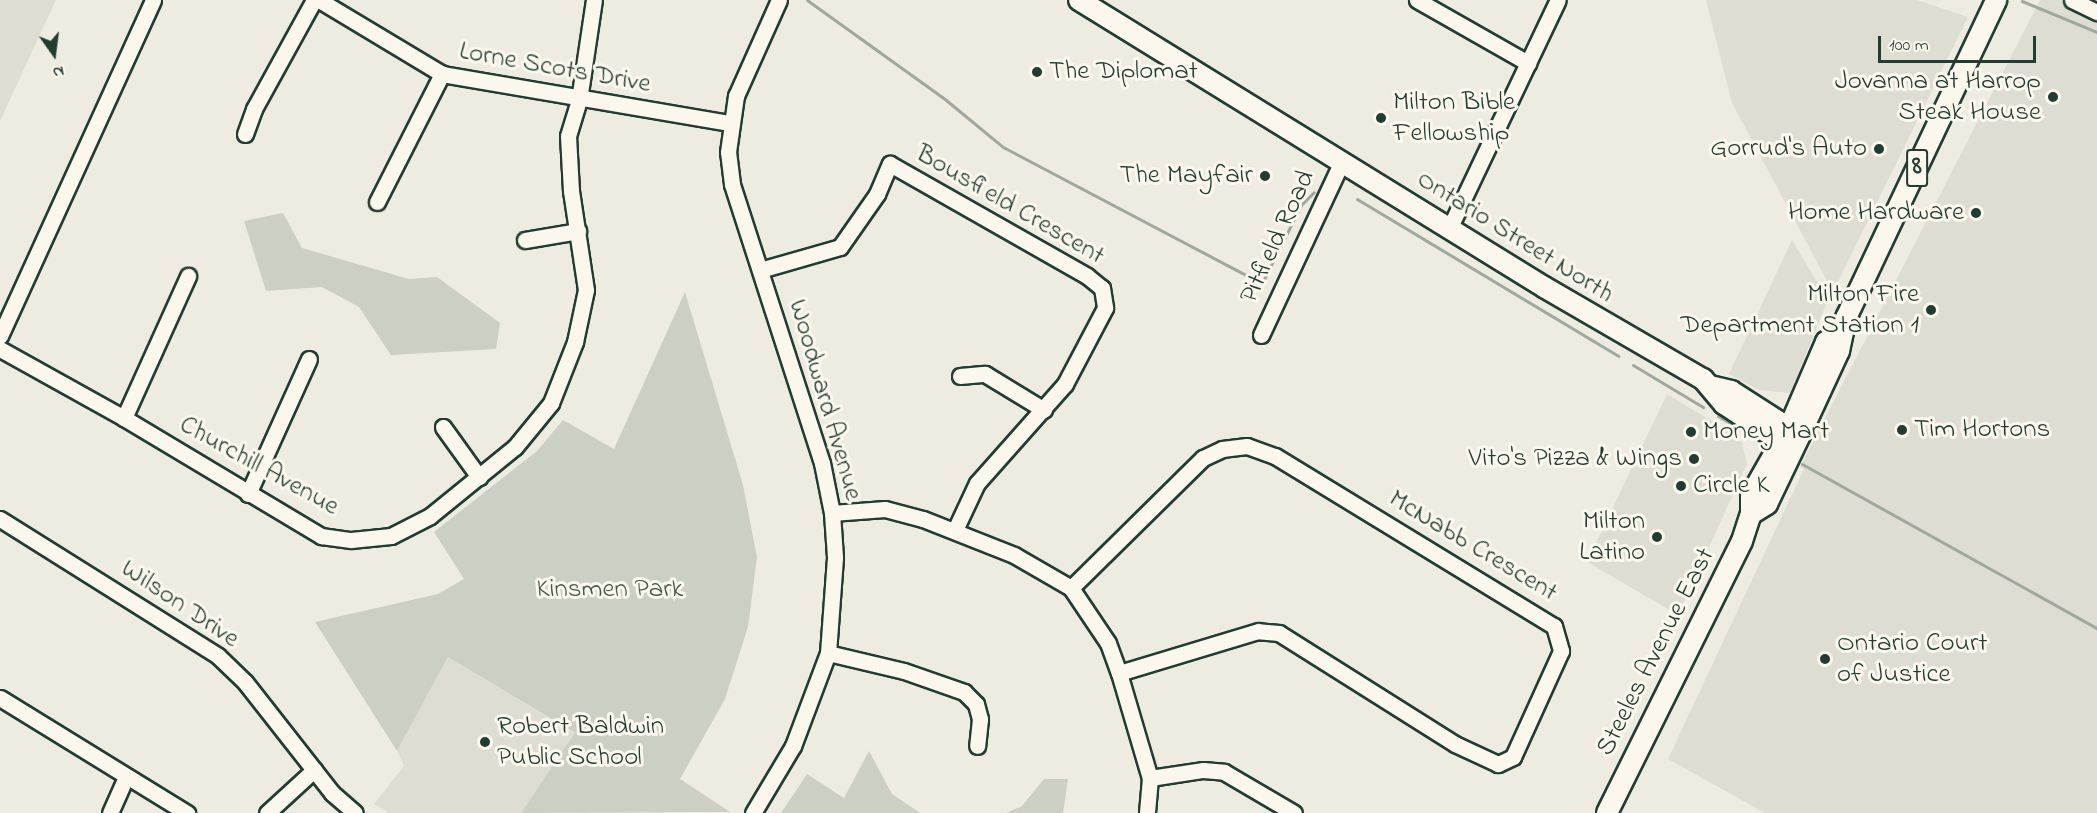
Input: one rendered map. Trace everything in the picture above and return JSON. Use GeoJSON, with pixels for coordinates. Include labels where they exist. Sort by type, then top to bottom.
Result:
{"type":"FeatureCollection","features":[{"type":"Feature","properties":{"kind":"main road","name":"Ontario Street North"},"geometry":{"type":"LineString","coordinates":[[1079,0],[1710,386],[1724,404],[1790,439]]}},
{"type":"Feature","properties":{"kind":"main road","name":"Steeles Avenue East"},"geometry":{"type":"LineString","coordinates":[[1607,813],[1644,732],[1742,541],[1751,514],[1751,495],[1790,439],[1826,342],[1840,336],[1996,0]]}},
{"type":"Feature","properties":{"kind":"street"},"geometry":{"type":"LineString","coordinates":[[0,336],[153,0]]}},
{"type":"Feature","properties":{"kind":"street"},"geometry":{"type":"LineString","coordinates":[[245,134],[254,109],[314,0]]}},
{"type":"Feature","properties":{"kind":"street","name":"Lorne Scots Drive"},"geometry":{"type":"LineString","coordinates":[[319,0],[442,74],[579,100],[730,123]]}},
{"type":"Feature","properties":{"kind":"street","name":"Churchill Avenue"},"geometry":{"type":"LineString","coordinates":[[0,349],[124,418],[321,536],[351,540],[391,536],[430,516],[515,447],[551,403],[575,342],[586,290],[568,136],[579,100],[594,0]]}},
{"type":"Feature","properties":{"kind":"street","name":"Woodward Avenue"},"geometry":{"type":"LineString","coordinates":[[753,813],[793,746],[828,653],[835,557],[832,513],[822,463],[732,184],[728,152],[730,123],[736,96],[779,0]]}},
{"type":"Feature","properties":{"kind":"street"},"geometry":{"type":"LineString","coordinates":[[1417,0],[1528,63]]}},
{"type":"Feature","properties":{"kind":"street"},"geometry":{"type":"LineString","coordinates":[[1450,227],[1558,0]]}},
{"type":"Feature","properties":{"kind":"street"},"geometry":{"type":"LineString","coordinates":[[2072,0],[2097,12]]}},
{"type":"Feature","properties":{"kind":"street"},"geometry":{"type":"LineString","coordinates":[[377,202],[442,74]]}},
{"type":"Feature","properties":{"kind":"street","name":"Pitfield Road"},"geometry":{"type":"LineString","coordinates":[[1261,335],[1342,161]]}},
{"type":"Feature","properties":{"kind":"street","name":"Bousfield Crescent"},"geometry":{"type":"LineString","coordinates":[[760,270],[840,247],[876,194],[890,164],[1087,276],[1102,288],[1106,300],[1101,319],[1065,384],[977,483],[954,530]]}},
{"type":"Feature","properties":{"kind":"street"},"geometry":{"type":"LineString","coordinates":[[525,240],[578,231]]}},
{"type":"Feature","properties":{"kind":"street"},"geometry":{"type":"LineString","coordinates":[[124,418],[188,276]]}},
{"type":"Feature","properties":{"kind":"street"},"geometry":{"type":"LineString","coordinates":[[248,494],[309,359]]}},
{"type":"Feature","properties":{"kind":"street"},"geometry":{"type":"LineString","coordinates":[[960,376],[985,374],[1044,410]]}},
{"type":"Feature","properties":{"kind":"street"},"geometry":{"type":"LineString","coordinates":[[443,427],[479,477]]}},
{"type":"Feature","properties":{"kind":"street","name":"McNabb Crescent"},"geometry":{"type":"LineString","coordinates":[[1071,588],[1203,458],[1222,449],[1247,446],[1275,456],[1554,626],[1561,651],[1513,757],[1498,764],[1455,744],[1279,633],[1258,631],[1119,673]]}},
{"type":"Feature","properties":{"kind":"street"},"geometry":{"type":"LineString","coordinates":[[832,513],[885,509],[954,530],[1014,555],[1071,588],[1108,643],[1119,673],[1150,777],[1147,813]]}},
{"type":"Feature","properties":{"kind":"street","name":"Wilson Drive"},"geometry":{"type":"LineString","coordinates":[[0,519],[213,652],[249,687],[314,770],[356,813]]}},
{"type":"Feature","properties":{"kind":"street"},"geometry":{"type":"LineString","coordinates":[[828,653],[904,670],[964,692],[976,704],[980,719],[977,746]]}},
{"type":"Feature","properties":{"kind":"street"},"geometry":{"type":"LineString","coordinates":[[0,698],[187,813]]}},
{"type":"Feature","properties":{"kind":"street"},"geometry":{"type":"LineString","coordinates":[[267,813],[314,770]]}},
{"type":"Feature","properties":{"kind":"street"},"geometry":{"type":"LineString","coordinates":[[1150,777],[1203,770],[1224,772],[1294,813]]}},
{"type":"Feature","properties":{"kind":"street"},"geometry":{"type":"LineString","coordinates":[[110,813],[126,777]]}},
{"type":"Feature","properties":{"kind":"shaded area"},"geometry":{"type":"Polygon","coordinates":[[[0,0],[56,0],[0,121],[0,0]]]}},
{"type":"Feature","properties":{"kind":"shaded area"},"geometry":{"type":"Polygon","coordinates":[[[1706,0],[1917,0],[1968,17],[1833,292],[1732,103],[1706,0]]]}},
{"type":"Feature","properties":{"kind":"shaded area"},"geometry":{"type":"Polygon","coordinates":[[[2040,0],[2097,0],[2097,813],[1765,813],[1668,759],[1804,469],[1800,467],[2040,0]]]}},
{"type":"Feature","properties":{"kind":"shaded area"},"geometry":{"type":"Polygon","coordinates":[[[1792,240],[1828,300],[1790,393],[1759,390],[1729,374],[1792,240]]]}},
{"type":"Feature","properties":{"kind":"shaded area"},"geometry":{"type":"Polygon","coordinates":[[[1667,394],[1741,439],[1747,464],[1678,615],[1587,562],[1667,394]]]}},
{"type":"Feature","properties":{"kind":"shaded area","name":"Robert Baldwin Public School"},"geometry":{"type":"Polygon","coordinates":[[[448,657],[575,734],[521,813],[389,813],[374,804],[404,766],[397,751],[448,657]]]}},
{"type":"Feature","properties":{"kind":"green space"},"geometry":{"type":"Polygon","coordinates":[[[283,213],[302,248],[409,279],[437,277],[500,323],[496,349],[391,355],[359,307],[322,287],[266,291],[244,221],[283,213]]]}},
{"type":"Feature","properties":{"kind":"green space","name":"Kinsmen Park"},"geometry":{"type":"Polygon","coordinates":[[[685,292],[743,485],[757,557],[748,627],[725,699],[680,779],[730,812],[521,813],[575,733],[448,657],[397,751],[315,622],[438,594],[464,579],[434,532],[537,451],[563,420],[614,449],[685,292]]]}},
{"type":"Feature","properties":{"kind":"green space"},"geometry":{"type":"Polygon","coordinates":[[[869,751],[892,794],[920,813],[781,813],[807,774],[844,798],[869,751]]]}},
{"type":"Feature","properties":{"kind":"green space"},"geometry":{"type":"Polygon","coordinates":[[[1044,779],[1068,779],[1063,813],[1006,813],[1022,806],[1044,779]]]}},
{"type":"Feature","properties":{"kind":"waterway"},"geometry":{"type":"LineString","coordinates":[[807,0],[946,100],[1003,147],[1248,276],[1263,281],[1301,205],[1314,192]]}},
{"type":"Feature","properties":{"kind":"waterway"},"geometry":{"type":"LineString","coordinates":[[2022,1],[2097,32]]}},
{"type":"Feature","properties":{"kind":"waterway"},"geometry":{"type":"LineString","coordinates":[[1357,199],[1618,356]]}},
{"type":"Feature","properties":{"kind":"waterway"},"geometry":{"type":"LineString","coordinates":[[1633,365],[1703,407]]}},
{"type":"Feature","properties":{"kind":"waterway"},"geometry":{"type":"LineString","coordinates":[[1718,416],[1766,444]]}},
{"type":"Feature","properties":{"kind":"waterway"},"geometry":{"type":"LineString","coordinates":[[1802,464],[2097,628]]}},
{"type":"Feature","properties":{"kind":"place","name":"The Diplomat"},"geometry":{"type":"Point","coordinates":[1037,72]}},
{"type":"Feature","properties":{"kind":"place","name":"Jovanna at Harrop Steak House"},"geometry":{"type":"Point","coordinates":[2053,97]}},
{"type":"Feature","properties":{"kind":"place","name":"Milton Bible Fellowship"},"geometry":{"type":"Point","coordinates":[1381,118]}},
{"type":"Feature","properties":{"kind":"place","name":"Gorrud's Auto"},"geometry":{"type":"Point","coordinates":[1879,149]}},
{"type":"Feature","properties":{"kind":"place","name":"The Mayfair"},"geometry":{"type":"Point","coordinates":[1265,176]}},
{"type":"Feature","properties":{"kind":"place","name":"Home Hardware"},"geometry":{"type":"Point","coordinates":[1976,213]}},
{"type":"Feature","properties":{"kind":"place","name":"Milton Fire Department Station 1"},"geometry":{"type":"Point","coordinates":[1931,310]}},
{"type":"Feature","properties":{"kind":"place","name":"Tim Hortons"},"geometry":{"type":"Point","coordinates":[1902,430]}},
{"type":"Feature","properties":{"kind":"place","name":"Money Mart"},"geometry":{"type":"Point","coordinates":[1691,432]}},
{"type":"Feature","properties":{"kind":"place","name":"Vito's Pizza & Wings"},"geometry":{"type":"Point","coordinates":[1694,459]}},
{"type":"Feature","properties":{"kind":"place","name":"Circle K"},"geometry":{"type":"Point","coordinates":[1681,486]}},
{"type":"Feature","properties":{"kind":"place","name":"Milton Latino"},"geometry":{"type":"Point","coordinates":[1657,537]}},
{"type":"Feature","properties":{"kind":"place","name":"Ontario Court of Justice"},"geometry":{"type":"Point","coordinates":[1825,659]}},
{"type":"Feature","properties":{"kind":"place","name":"Robert Baldwin Public School"},"geometry":{"type":"Point","coordinates":[485,742]}}]}
